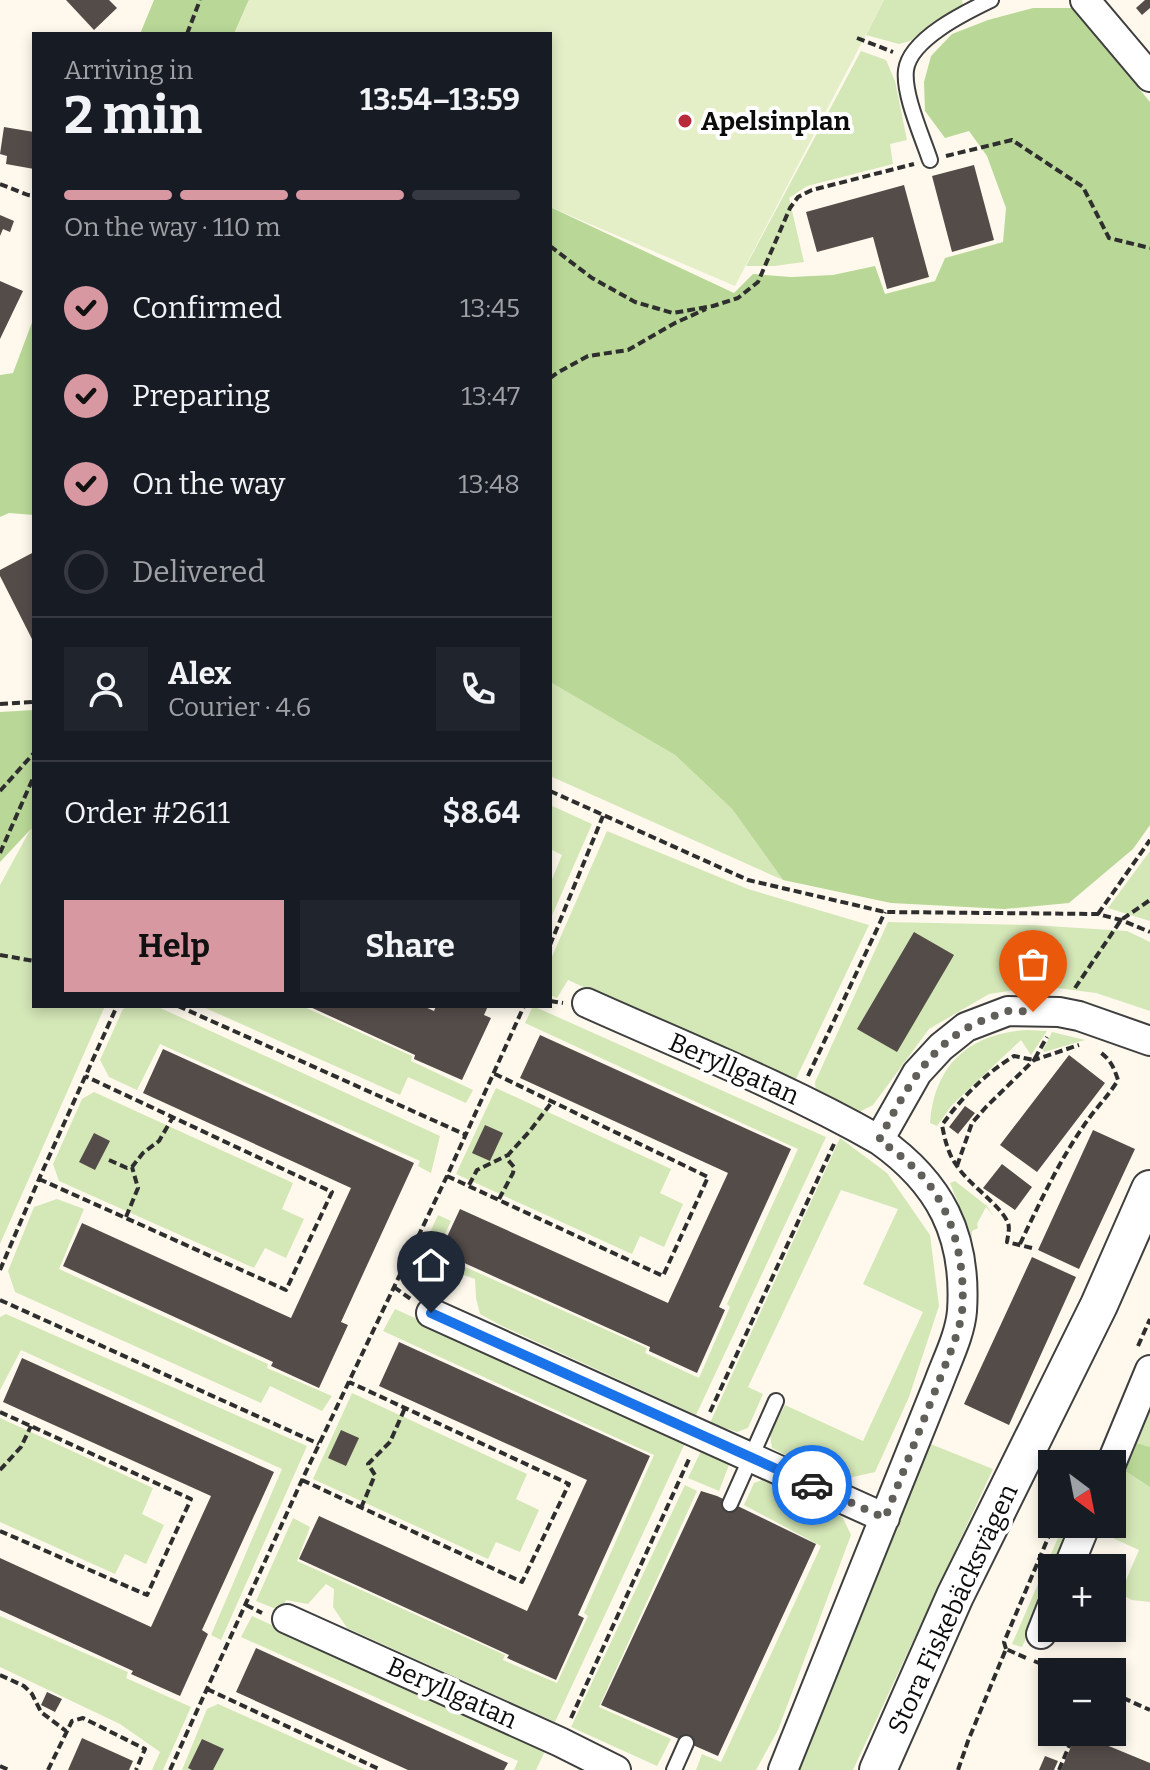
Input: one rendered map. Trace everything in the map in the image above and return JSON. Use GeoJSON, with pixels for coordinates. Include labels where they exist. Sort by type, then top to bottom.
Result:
{"type":"FeatureCollection","features":[{"type":"Feature","properties":{"kind":"street"},"geometry":{"type":"LineString","coordinates":[[1085,0],[1150,77]]}},
{"type":"Feature","properties":{"kind":"street","name":"Beryllgatan"},"geometry":{"type":"LineString","coordinates":[[587,1003],[845,1120],[902,1156],[938,1199],[951,1227],[961,1265],[962,1313],[954,1343],[783,1770]]}},
{"type":"Feature","properties":{"kind":"street"},"geometry":{"type":"LineString","coordinates":[[879,1140],[917,1073],[941,1047],[966,1027],[1008,1011],[1059,1012],[1079,1016],[1150,1041]]}},
{"type":"Feature","properties":{"kind":"street","name":"Stora Fiskebäcksvägen"},"geometry":{"type":"LineString","coordinates":[[878,1770],[955,1596],[1099,1305],[1150,1189]]}},
{"type":"Feature","properties":{"kind":"street"},"geometry":{"type":"LineString","coordinates":[[431,1313],[885,1518]]}},
{"type":"Feature","properties":{"kind":"street"},"geometry":{"type":"LineString","coordinates":[[1117,1450],[1150,1370]]}},
{"type":"Feature","properties":{"kind":"street","name":"Beryllgatan"},"geometry":{"type":"LineString","coordinates":[[287,1619],[560,1742],[611,1769]]}},
{"type":"Feature","properties":{"kind":"street"},"geometry":{"type":"LineString","coordinates":[[1034,1646],[1038,1637]]}},
{"type":"Feature","properties":{"kind":"lane"},"geometry":{"type":"LineString","coordinates":[[930,160],[907,85],[906,69],[910,58],[929,36],[968,10],[991,0]]}},
{"type":"Feature","properties":{"kind":"lane"},"geometry":{"type":"LineString","coordinates":[[730,1504],[776,1401]]}},
{"type":"Feature","properties":{"kind":"lane"},"geometry":{"type":"LineString","coordinates":[[674,1770],[686,1743]]}},
{"type":"Feature","properties":{"kind":"path"},"geometry":{"type":"LineString","coordinates":[[188,32],[200,0]]}},
{"type":"Feature","properties":{"kind":"path"},"geometry":{"type":"LineString","coordinates":[[857,38],[910,58]]}},
{"type":"Feature","properties":{"kind":"path"},"geometry":{"type":"LineString","coordinates":[[552,377],[588,356],[628,350],[675,323],[738,298],[758,282],[790,208],[798,197],[812,190],[1012,140],[1083,187],[1109,238],[1150,248]]}},
{"type":"Feature","properties":{"kind":"path"},"geometry":{"type":"LineString","coordinates":[[0,184],[32,196]]}},
{"type":"Feature","properties":{"kind":"path"},"geometry":{"type":"LineString","coordinates":[[552,250],[592,278],[635,302],[673,313],[713,306]]}},
{"type":"Feature","properties":{"kind":"path"},"geometry":{"type":"LineString","coordinates":[[0,704],[32,702]]}},
{"type":"Feature","properties":{"kind":"path"},"geometry":{"type":"LineString","coordinates":[[0,791],[32,755]]}},
{"type":"Feature","properties":{"kind":"path"},"geometry":{"type":"LineString","coordinates":[[0,853],[32,781]]}},
{"type":"Feature","properties":{"kind":"path"},"geometry":{"type":"LineString","coordinates":[[552,792],[748,880],[885,912],[1098,914],[1150,932]]}},
{"type":"Feature","properties":{"kind":"path"},"geometry":{"type":"LineString","coordinates":[[552,940],[603,816]]}},
{"type":"Feature","properties":{"kind":"path"},"geometry":{"type":"LineString","coordinates":[[1098,914],[1150,840]]}},
{"type":"Feature","properties":{"kind":"path"},"geometry":{"type":"LineString","coordinates":[[957,1166],[972,1123],[1034,1060],[1059,1012],[1121,920],[1150,900]]}},
{"type":"Feature","properties":{"kind":"path"},"geometry":{"type":"LineString","coordinates":[[798,1098],[885,912]]}},
{"type":"Feature","properties":{"kind":"path"},"geometry":{"type":"LineString","coordinates":[[0,955],[32,961]]}},
{"type":"Feature","properties":{"kind":"path"},"geometry":{"type":"LineString","coordinates":[[0,1270],[116,1008]]}},
{"type":"Feature","properties":{"kind":"path"},"geometry":{"type":"LineString","coordinates":[[182,1008],[465,1134]]}},
{"type":"Feature","properties":{"kind":"path"},"geometry":{"type":"LineString","coordinates":[[170,1770],[523,1008]]}},
{"type":"Feature","properties":{"kind":"path"},"geometry":{"type":"LineString","coordinates":[[1032,1248],[1007,1242],[1009,1225],[957,1166],[947,1148],[942,1125],[980,1081],[1014,1056],[1034,1060],[1086,1043]]}},
{"type":"Feature","properties":{"kind":"path"},"geometry":{"type":"LineString","coordinates":[[1020,1244],[1047,1188],[1118,1080],[1108,1057],[1097,1050]]}},
{"type":"Feature","properties":{"kind":"path"},"geometry":{"type":"LineString","coordinates":[[447,1176],[663,1276],[708,1177],[493,1073]]}},
{"type":"Feature","properties":{"kind":"path"},"geometry":{"type":"LineString","coordinates":[[39,1179],[286,1290],[332,1192],[85,1076]]}},
{"type":"Feature","properties":{"kind":"path"},"geometry":{"type":"LineString","coordinates":[[469,1185],[477,1170],[508,1155],[552,1102]]}},
{"type":"Feature","properties":{"kind":"path"},"geometry":{"type":"LineString","coordinates":[[109,1160],[127,1168],[132,1167],[143,1153],[159,1141],[173,1117]]}},
{"type":"Feature","properties":{"kind":"path"},"geometry":{"type":"LineString","coordinates":[[499,1199],[513,1173],[514,1167],[508,1155]]}},
{"type":"Feature","properties":{"kind":"path"},"geometry":{"type":"LineString","coordinates":[[125,1218],[138,1188],[132,1167]]}},
{"type":"Feature","properties":{"kind":"path"},"geometry":{"type":"LineString","coordinates":[[0,1300],[319,1444]]}},
{"type":"Feature","properties":{"kind":"path"},"geometry":{"type":"LineString","coordinates":[[302,1480],[522,1582],[569,1484],[349,1382]]}},
{"type":"Feature","properties":{"kind":"path"},"geometry":{"type":"LineString","coordinates":[[361,1508],[375,1475],[368,1464],[390,1442],[405,1408]]}},
{"type":"Feature","properties":{"kind":"path"},"geometry":{"type":"LineString","coordinates":[[0,1412],[191,1499],[147,1595],[0,1531]]}},
{"type":"Feature","properties":{"kind":"path"},"geometry":{"type":"LineString","coordinates":[[0,1470],[21,1447],[31,1426]]}},
{"type":"Feature","properties":{"kind":"path"},"geometry":{"type":"LineString","coordinates":[[958,1770],[1006,1649],[1004,1642],[1048,1538]]}},
{"type":"Feature","properties":{"kind":"path"},"geometry":{"type":"LineString","coordinates":[[1006,1649],[1034,1646],[1046,1658]]}},
{"type":"Feature","properties":{"kind":"path"},"geometry":{"type":"LineString","coordinates":[[0,1675],[24,1686],[41,1712],[67,1732]]}},
{"type":"Feature","properties":{"kind":"path"},"geometry":{"type":"LineString","coordinates":[[207,1689],[381,1770]]}},
{"type":"Feature","properties":{"kind":"path"},"geometry":{"type":"LineString","coordinates":[[1126,1699],[1150,1710]]}},
{"type":"Feature","properties":{"kind":"path"},"geometry":{"type":"LineString","coordinates":[[48,1770],[72,1721],[83,1718],[145,1749],[136,1770]]}},
{"type":"Feature","properties":{"kind":"path"},"geometry":{"type":"LineString","coordinates":[[1059,1770],[1069,1746]]}},
{"type":"Feature","properties":{"kind":"path"},"geometry":{"type":"LineString","coordinates":[[0,1766],[9,1770]]}},
{"type":"Feature","properties":{"kind":"green space"},"geometry":{"type":"Polygon","coordinates":[[[154,0],[249,0],[235,32],[141,32],[154,0]]]}},
{"type":"Feature","properties":{"kind":"green space","name":"Apelsinplan"},"geometry":{"type":"Polygon","coordinates":[[[249,0],[884,0],[735,286],[552,208],[552,32],[235,32],[249,0]]]}},
{"type":"Feature","properties":{"kind":"green space"},"geometry":{"type":"Polygon","coordinates":[[[884,0],[962,0],[963,5],[910,41],[899,44],[866,35],[884,0]]]}},
{"type":"Feature","properties":{"kind":"green space"},"geometry":{"type":"Polygon","coordinates":[[[1033,8],[1073,8],[1150,102],[1150,825],[1133,849],[1069,903],[1004,909],[891,903],[783,880],[732,809],[675,755],[552,683],[552,208],[734,293],[753,274],[791,277],[833,275],[875,266],[885,294],[935,281],[945,258],[1003,242],[1006,208],[987,156],[969,131],[945,138],[925,111],[924,82],[931,56],[952,34],[1033,8]]]}},
{"type":"Feature","properties":{"kind":"green space"},"geometry":{"type":"Polygon","coordinates":[[[861,51],[886,60],[895,81],[907,140],[890,144],[893,164],[807,186],[789,198],[804,262],[746,266],[861,51]]]}},
{"type":"Feature","properties":{"kind":"green space"},"geometry":{"type":"Polygon","coordinates":[[[32,322],[32,515],[9,513],[0,517],[0,375],[13,373],[32,322]]]}},
{"type":"Feature","properties":{"kind":"green space"},"geometry":{"type":"Polygon","coordinates":[[[552,683],[675,755],[732,809],[783,880],[552,777],[552,683]]]}},
{"type":"Feature","properties":{"kind":"green space"},"geometry":{"type":"Polygon","coordinates":[[[32,710],[32,829],[0,862],[0,712],[32,710]]]}},
{"type":"Feature","properties":{"kind":"green space"},"geometry":{"type":"Polygon","coordinates":[[[552,806],[592,824],[552,915],[552,879],[562,855],[552,850],[552,806]]]}},
{"type":"Feature","properties":{"kind":"green space"},"geometry":{"type":"Polygon","coordinates":[[[30,830],[32,1008],[104,1008],[0,1244],[0,885],[30,830]]]}},
{"type":"Feature","properties":{"kind":"green space"},"geometry":{"type":"Polygon","coordinates":[[[607,831],[748,889],[869,925],[794,1083],[568,980],[557,998],[552,996],[552,956],[607,831]]]}},
{"type":"Feature","properties":{"kind":"green space"},"geometry":{"type":"Polygon","coordinates":[[[1150,851],[1150,921],[1108,908],[1150,851]]]}},
{"type":"Feature","properties":{"kind":"green space"},"geometry":{"type":"Polygon","coordinates":[[[888,922],[1127,931],[1150,942],[1150,1011],[1096,993],[1042,986],[989,994],[929,1029],[873,1105],[855,1114],[816,1095],[815,1082],[888,922]]]}},
{"type":"Feature","properties":{"kind":"green space"},"geometry":{"type":"Polygon","coordinates":[[[160,1008],[440,1136],[431,1173],[418,1166],[420,1161],[160,1044],[137,1090],[109,1077],[100,1060],[123,1009],[160,1008]]]}},
{"type":"Feature","properties":{"kind":"green space"},"geometry":{"type":"Polygon","coordinates":[[[205,1008],[306,1008],[412,1056],[411,1061],[473,1090],[466,1103],[408,1077],[400,1095],[205,1008]]]}},
{"type":"Feature","properties":{"kind":"green space"},"geometry":{"type":"Polygon","coordinates":[[[532,1008],[537,1008],[826,1137],[696,1415],[480,1314],[475,1279],[464,1275],[454,1289],[433,1294],[409,1278],[438,1215],[451,1221],[436,1254],[647,1348],[645,1353],[699,1378],[730,1307],[727,1304],[798,1149],[525,1023],[532,1008]]]}},
{"type":"Feature","properties":{"kind":"green space"},"geometry":{"type":"Polygon","coordinates":[[[1026,1030],[1047,1031],[1031,1055],[1021,1040],[952,1105],[937,1126],[930,1123],[939,1085],[958,1056],[988,1038],[1026,1030]]]}},
{"type":"Feature","properties":{"kind":"green space"},"geometry":{"type":"Polygon","coordinates":[[[1052,1032],[1085,1040],[1044,1052],[1052,1032]]]}},
{"type":"Feature","properties":{"kind":"green space"},"geometry":{"type":"Polygon","coordinates":[[[496,1088],[671,1169],[660,1193],[683,1204],[664,1247],[640,1236],[632,1254],[456,1174],[496,1088]]]}},
{"type":"Feature","properties":{"kind":"green space"},"geometry":{"type":"Polygon","coordinates":[[[94,1092],[293,1183],[282,1209],[304,1219],[286,1258],[265,1248],[254,1268],[59,1181],[53,1164],[82,1099],[94,1092]]]}},
{"type":"Feature","properties":{"kind":"green space"},"geometry":{"type":"Polygon","coordinates":[[[840,1138],[887,1173],[930,1235],[939,1306],[909,1397],[875,1472],[844,1479],[772,1448],[770,1435],[785,1405],[863,1441],[923,1312],[863,1284],[898,1209],[841,1190],[748,1387],[763,1394],[748,1428],[737,1432],[710,1423],[840,1138]]]}},
{"type":"Feature","properties":{"kind":"green space"},"geometry":{"type":"Polygon","coordinates":[[[955,1181],[987,1206],[994,1217],[986,1207],[978,1228],[972,1231],[972,1237],[950,1183],[955,1181]]]}},
{"type":"Feature","properties":{"kind":"green space"},"geometry":{"type":"Polygon","coordinates":[[[57,1199],[84,1209],[59,1269],[332,1396],[322,1411],[270,1386],[261,1403],[15,1292],[8,1271],[34,1207],[57,1199]]]}},
{"type":"Feature","properties":{"kind":"green space"},"geometry":{"type":"Polygon","coordinates":[[[395,1309],[686,1441],[555,1722],[347,1628],[333,1607],[334,1589],[326,1584],[308,1604],[286,1600],[281,1611],[256,1601],[293,1518],[310,1527],[297,1561],[505,1655],[503,1660],[557,1683],[588,1616],[584,1613],[654,1455],[383,1331],[395,1309]]]}},
{"type":"Feature","properties":{"kind":"green space"},"geometry":{"type":"Polygon","coordinates":[[[6,1314],[307,1446],[221,1640],[211,1635],[282,1469],[21,1350],[0,1390],[0,1317],[6,1314]]]}},
{"type":"Feature","properties":{"kind":"green space"},"geometry":{"type":"Polygon","coordinates":[[[352,1393],[527,1474],[516,1499],[539,1510],[520,1552],[496,1542],[488,1559],[313,1479],[352,1393]]]}},
{"type":"Feature","properties":{"kind":"green space"},"geometry":{"type":"Polygon","coordinates":[[[1150,1407],[1150,1447],[1137,1443],[1150,1407]]]}},
{"type":"Feature","properties":{"kind":"green space"},"geometry":{"type":"Polygon","coordinates":[[[0,1418],[153,1488],[142,1514],[164,1525],[146,1564],[125,1554],[115,1574],[0,1522],[0,1418]]]}},
{"type":"Feature","properties":{"kind":"green space"},"geometry":{"type":"Polygon","coordinates":[[[928,1443],[993,1469],[853,1770],[798,1770],[928,1443]]]}},
{"type":"Feature","properties":{"kind":"green space"},"geometry":{"type":"Polygon","coordinates":[[[1137,1443],[1150,1447],[1150,1487],[1126,1469],[1137,1443]]]}},
{"type":"Feature","properties":{"kind":"green space"},"geometry":{"type":"Polygon","coordinates":[[[702,1449],[729,1465],[719,1491],[688,1478],[702,1449]]]}},
{"type":"Feature","properties":{"kind":"green space"},"geometry":{"type":"Polygon","coordinates":[[[1126,1472],[1150,1487],[1150,1602],[1126,1597],[1126,1580],[1139,1550],[1113,1538],[1126,1538],[1126,1472]]]}},
{"type":"Feature","properties":{"kind":"green space"},"geometry":{"type":"Polygon","coordinates":[[[765,1479],[803,1494],[843,1518],[851,1535],[778,1730],[756,1770],[696,1770],[702,1754],[721,1762],[821,1546],[744,1505],[754,1483],[765,1479]]]}},
{"type":"Feature","properties":{"kind":"green space"},"geometry":{"type":"Polygon","coordinates":[[[685,1485],[697,1491],[599,1707],[671,1739],[657,1766],[571,1727],[685,1485]]]}},
{"type":"Feature","properties":{"kind":"green space"},"geometry":{"type":"Polygon","coordinates":[[[1058,1538],[1070,1538],[1064,1554],[1051,1554],[1058,1538]]]}},
{"type":"Feature","properties":{"kind":"green space"},"geometry":{"type":"Polygon","coordinates":[[[1038,1584],[1038,1613],[1022,1647],[1012,1644],[1038,1584]]]}},
{"type":"Feature","properties":{"kind":"green space"},"geometry":{"type":"Polygon","coordinates":[[[0,1616],[128,1672],[126,1678],[191,1707],[163,1770],[152,1770],[160,1752],[120,1724],[0,1667],[0,1616]]]}},
{"type":"Feature","properties":{"kind":"green space"},"geometry":{"type":"Polygon","coordinates":[[[252,1616],[546,1749],[536,1770],[514,1770],[518,1761],[241,1637],[252,1616]]]}},
{"type":"Feature","properties":{"kind":"green space"},"geometry":{"type":"Polygon","coordinates":[[[218,1704],[366,1770],[182,1770],[207,1709],[218,1704]]]}},
{"type":"Feature","properties":{"kind":"building"},"geometry":{"type":"Polygon","coordinates":[[[66,0],[109,0],[117,8],[94,30],[66,0]]]}},
{"type":"Feature","properties":{"kind":"building"},"geometry":{"type":"Polygon","coordinates":[[[1145,0],[1150,0],[1150,8],[1142,15],[1136,8],[1145,0]]]}},
{"type":"Feature","properties":{"kind":"building"},"geometry":{"type":"Polygon","coordinates":[[[4,127],[32,132],[32,169],[6,164],[7,156],[0,154],[4,127]]]}},
{"type":"Feature","properties":{"kind":"building"},"geometry":{"type":"Polygon","coordinates":[[[974,165],[994,240],[952,252],[932,176],[974,165]]]}},
{"type":"Feature","properties":{"kind":"building"},"geometry":{"type":"Polygon","coordinates":[[[904,185],[929,277],[887,289],[873,237],[817,252],[806,212],[904,185]]]}},
{"type":"Feature","properties":{"kind":"building"},"geometry":{"type":"Polygon","coordinates":[[[0,215],[14,221],[10,232],[3,229],[0,236],[0,215]]]}},
{"type":"Feature","properties":{"kind":"building"},"geometry":{"type":"Polygon","coordinates":[[[0,281],[23,291],[0,339],[0,281]]]}},
{"type":"Feature","properties":{"kind":"building"},"geometry":{"type":"Polygon","coordinates":[[[32,553],[32,639],[0,576],[0,570],[32,553]]]}},
{"type":"Feature","properties":{"kind":"building"},"geometry":{"type":"Polygon","coordinates":[[[914,932],[954,955],[897,1052],[857,1029],[914,932]]]}},
{"type":"Feature","properties":{"kind":"building"},"geometry":{"type":"Polygon","coordinates":[[[312,1008],[427,1008],[434,1011],[435,1008],[487,1008],[484,1015],[491,1018],[462,1080],[414,1059],[415,1055],[312,1008]]]}},
{"type":"Feature","properties":{"kind":"building"},"geometry":{"type":"Polygon","coordinates":[[[540,1035],[791,1149],[719,1307],[725,1310],[697,1373],[649,1351],[650,1347],[440,1252],[460,1209],[668,1303],[728,1173],[520,1078],[540,1035]]]}},
{"type":"Feature","properties":{"kind":"building"},"geometry":{"type":"Polygon","coordinates":[[[163,1049],[414,1163],[341,1322],[348,1325],[319,1388],[271,1366],[273,1362],[63,1266],[82,1223],[291,1318],[351,1188],[143,1093],[163,1049]]]}},
{"type":"Feature","properties":{"kind":"building"},"geometry":{"type":"Polygon","coordinates":[[[1069,1055],[1105,1083],[1037,1172],[1000,1145],[1069,1055]]]}},
{"type":"Feature","properties":{"kind":"building"},"geometry":{"type":"Polygon","coordinates":[[[965,1106],[975,1113],[958,1134],[949,1127],[965,1106]]]}},
{"type":"Feature","properties":{"kind":"building"},"geometry":{"type":"Polygon","coordinates":[[[485,1125],[503,1133],[490,1161],[472,1153],[485,1125]]]}},
{"type":"Feature","properties":{"kind":"building"},"geometry":{"type":"Polygon","coordinates":[[[1093,1130],[1135,1149],[1079,1269],[1038,1250],[1093,1130]]]}},
{"type":"Feature","properties":{"kind":"building"},"geometry":{"type":"Polygon","coordinates":[[[94,1133],[110,1141],[95,1170],[79,1162],[94,1133]]]}},
{"type":"Feature","properties":{"kind":"building"},"geometry":{"type":"Polygon","coordinates":[[[1002,1164],[1032,1187],[1015,1210],[983,1188],[1002,1164]]]}},
{"type":"Feature","properties":{"kind":"building"},"geometry":{"type":"Polygon","coordinates":[[[1032,1257],[1076,1277],[1009,1425],[964,1404],[1032,1257]]]}},
{"type":"Feature","properties":{"kind":"building"},"geometry":{"type":"Polygon","coordinates":[[[399,1342],[650,1456],[578,1615],[584,1618],[556,1680],[507,1658],[509,1655],[299,1559],[319,1516],[527,1611],[587,1480],[379,1386],[399,1342]]]}},
{"type":"Feature","properties":{"kind":"building"},"geometry":{"type":"Polygon","coordinates":[[[22,1358],[274,1472],[202,1630],[208,1634],[180,1696],[0,1610],[0,1558],[151,1627],[211,1496],[3,1402],[22,1358]]]}},
{"type":"Feature","properties":{"kind":"building"},"geometry":{"type":"Polygon","coordinates":[[[341,1430],[359,1438],[346,1466],[328,1458],[341,1430]]]}},
{"type":"Feature","properties":{"kind":"building"},"geometry":{"type":"Polygon","coordinates":[[[701,1491],[816,1544],[718,1756],[601,1705],[701,1491]]]}},
{"type":"Feature","properties":{"kind":"building"},"geometry":{"type":"Polygon","coordinates":[[[256,1648],[508,1763],[504,1770],[408,1770],[236,1692],[256,1648]]]}},
{"type":"Feature","properties":{"kind":"building"},"geometry":{"type":"Polygon","coordinates":[[[47,1692],[62,1699],[55,1712],[41,1705],[47,1692]]]}},
{"type":"Feature","properties":{"kind":"building"},"geometry":{"type":"Polygon","coordinates":[[[82,1738],[133,1761],[129,1770],[68,1770],[82,1738]]]}},
{"type":"Feature","properties":{"kind":"building"},"geometry":{"type":"Polygon","coordinates":[[[202,1739],[224,1749],[213,1770],[188,1768],[202,1739]]]}},
{"type":"Feature","properties":{"kind":"building"},"geometry":{"type":"Polygon","coordinates":[[[1071,1746],[1109,1746],[1150,1763],[1150,1770],[1061,1770],[1071,1746]]]}},
{"type":"Feature","properties":{"kind":"building"},"geometry":{"type":"Polygon","coordinates":[[[1045,1756],[1058,1761],[1054,1770],[1039,1770],[1045,1756]]]}},
{"type":"Feature","properties":{"kind":"way so far"},"geometry":{"type":"LineString","coordinates":[[812,1485],[885,1518],[954,1343],[962,1313],[961,1265],[951,1227],[938,1199],[902,1156],[879,1140],[917,1073],[941,1047],[966,1027],[1008,1011],[1033,1012]]}},
{"type":"Feature","properties":{"kind":"place","name":"Apelsinplan"},"geometry":{"type":"Point","coordinates":[685,121]}},
{"type":"Feature","properties":{"kind":"route"},"geometry":{"type":"LineString","coordinates":[[431,1313],[812,1485]]}}]}
